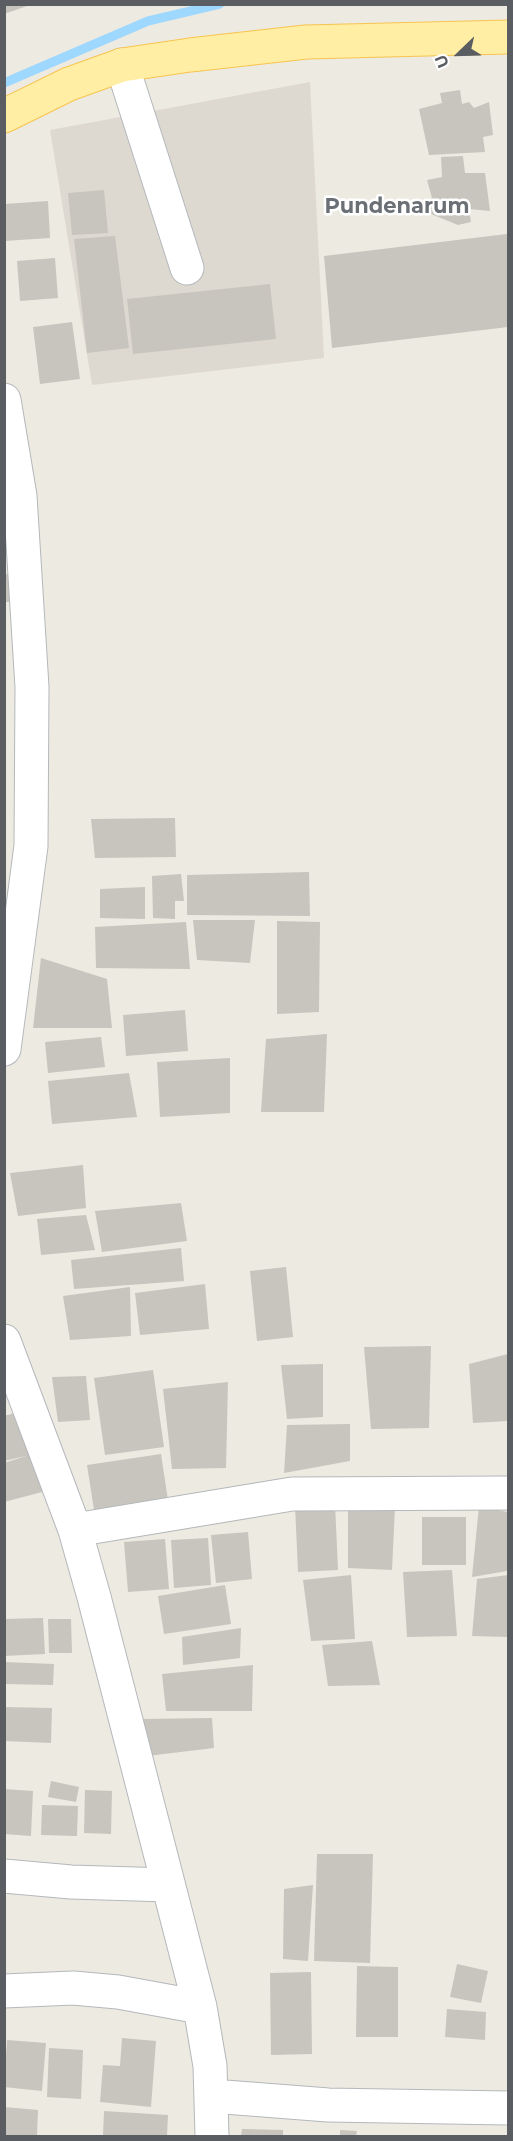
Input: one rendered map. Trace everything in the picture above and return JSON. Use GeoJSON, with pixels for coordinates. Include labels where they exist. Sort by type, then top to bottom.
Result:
{"type":"FeatureCollection","features":[{"type":"Feature","properties":{"kind":"main road"},"geometry":{"type":"LineString","coordinates":[[4,116],[69,84],[122,65],[306,42],[508,37]]}},
{"type":"Feature","properties":{"kind":"street"},"geometry":{"type":"LineString","coordinates":[[122,65],[187,268]]}},
{"type":"Feature","properties":{"kind":"street"},"geometry":{"type":"LineString","coordinates":[[4,400],[20,496],[32,687],[31,846],[4,1049]]}},
{"type":"Feature","properties":{"kind":"street"},"geometry":{"type":"LineString","coordinates":[[4,1341],[75,1530],[200,2007],[210,2066],[212,2136]]}},
{"type":"Feature","properties":{"kind":"street"},"geometry":{"type":"LineString","coordinates":[[75,1530],[292,1494],[508,1493]]}},
{"type":"Feature","properties":{"kind":"street"},"geometry":{"type":"LineString","coordinates":[[4,1876],[71,1882],[168,1885]]}},
{"type":"Feature","properties":{"kind":"street"},"geometry":{"type":"LineString","coordinates":[[4,1991],[85,1989],[118,1992],[200,2007]]}},
{"type":"Feature","properties":{"kind":"street"},"geometry":{"type":"LineString","coordinates":[[212,2096],[328,2105],[508,2108]]}},
{"type":"Feature","properties":{"kind":"shaded area"},"geometry":{"type":"Polygon","coordinates":[[[310,82],[324,358],[92,385],[50,130],[310,82]]]}},
{"type":"Feature","properties":{"kind":"building"},"geometry":{"type":"Polygon","coordinates":[[[4,4],[29,4],[30,5],[4,14],[4,4]]]}},
{"type":"Feature","properties":{"kind":"building"},"geometry":{"type":"Polygon","coordinates":[[[460,90],[462,104],[469,102],[474,108],[489,102],[493,135],[483,137],[485,152],[429,155],[419,109],[442,103],[440,93],[460,90]]]}},
{"type":"Feature","properties":{"kind":"building"},"geometry":{"type":"Polygon","coordinates":[[[463,156],[465,173],[485,173],[490,211],[469,209],[471,222],[458,225],[426,212],[422,203],[432,198],[427,180],[442,177],[441,157],[463,156]]]}},
{"type":"Feature","properties":{"kind":"building"},"geometry":{"type":"Polygon","coordinates":[[[104,190],[108,233],[72,235],[68,193],[104,190]]]}},
{"type":"Feature","properties":{"kind":"building"},"geometry":{"type":"Polygon","coordinates":[[[48,201],[50,238],[4,241],[4,204],[48,201]]]}},
{"type":"Feature","properties":{"kind":"building"},"geometry":{"type":"Polygon","coordinates":[[[507,234],[508,327],[332,348],[324,256],[507,234]]]}},
{"type":"Feature","properties":{"kind":"building"},"geometry":{"type":"Polygon","coordinates":[[[115,236],[129,348],[87,353],[74,239],[115,236]]]}},
{"type":"Feature","properties":{"kind":"building"},"geometry":{"type":"Polygon","coordinates":[[[55,258],[58,298],[20,301],[17,261],[55,258]]]}},
{"type":"Feature","properties":{"kind":"building"},"geometry":{"type":"Polygon","coordinates":[[[270,284],[276,339],[133,354],[127,299],[270,284]]]}},
{"type":"Feature","properties":{"kind":"building"},"geometry":{"type":"Polygon","coordinates":[[[72,322],[80,379],[40,384],[33,327],[72,322]]]}},
{"type":"Feature","properties":{"kind":"building"},"geometry":{"type":"Polygon","coordinates":[[[4,574],[10,574],[11,602],[4,602],[4,574]]]}},
{"type":"Feature","properties":{"kind":"building"},"geometry":{"type":"Polygon","coordinates":[[[175,818],[176,857],[95,858],[91,819],[175,818]]]}},
{"type":"Feature","properties":{"kind":"building"},"geometry":{"type":"Polygon","coordinates":[[[309,872],[310,916],[187,915],[187,875],[309,872]]]}},
{"type":"Feature","properties":{"kind":"building"},"geometry":{"type":"Polygon","coordinates":[[[181,874],[184,901],[175,901],[175,919],[153,918],[152,876],[181,874]]]}},
{"type":"Feature","properties":{"kind":"building"},"geometry":{"type":"Polygon","coordinates":[[[145,887],[145,919],[100,918],[100,889],[145,887]]]}},
{"type":"Feature","properties":{"kind":"building"},"geometry":{"type":"Polygon","coordinates":[[[193,920],[255,920],[250,963],[197,960],[193,920]]]}},
{"type":"Feature","properties":{"kind":"building"},"geometry":{"type":"Polygon","coordinates":[[[277,921],[320,922],[319,1012],[277,1014],[277,921]]]}},
{"type":"Feature","properties":{"kind":"building"},"geometry":{"type":"Polygon","coordinates":[[[186,922],[190,969],[96,968],[95,927],[186,922]]]}},
{"type":"Feature","properties":{"kind":"building"},"geometry":{"type":"Polygon","coordinates":[[[41,958],[107,979],[112,1028],[33,1028],[41,958]]]}},
{"type":"Feature","properties":{"kind":"building"},"geometry":{"type":"Polygon","coordinates":[[[185,1010],[188,1051],[126,1056],[123,1015],[185,1010]]]}},
{"type":"Feature","properties":{"kind":"building"},"geometry":{"type":"Polygon","coordinates":[[[327,1034],[324,1112],[261,1112],[266,1039],[327,1034]]]}},
{"type":"Feature","properties":{"kind":"building"},"geometry":{"type":"Polygon","coordinates":[[[101,1037],[105,1067],[48,1073],[45,1042],[101,1037]]]}},
{"type":"Feature","properties":{"kind":"building"},"geometry":{"type":"Polygon","coordinates":[[[230,1058],[230,1113],[160,1117],[157,1062],[230,1058]]]}},
{"type":"Feature","properties":{"kind":"building"},"geometry":{"type":"Polygon","coordinates":[[[129,1073],[137,1117],[52,1124],[48,1081],[129,1073]]]}},
{"type":"Feature","properties":{"kind":"building"},"geometry":{"type":"Polygon","coordinates":[[[83,1165],[86,1208],[18,1216],[10,1173],[83,1165]]]}},
{"type":"Feature","properties":{"kind":"building"},"geometry":{"type":"Polygon","coordinates":[[[181,1203],[187,1241],[102,1252],[95,1211],[181,1203]]]}},
{"type":"Feature","properties":{"kind":"building"},"geometry":{"type":"Polygon","coordinates":[[[86,1215],[95,1250],[41,1255],[37,1219],[86,1215]]]}},
{"type":"Feature","properties":{"kind":"building"},"geometry":{"type":"Polygon","coordinates":[[[181,1248],[184,1281],[74,1289],[71,1260],[181,1248]]]}},
{"type":"Feature","properties":{"kind":"building"},"geometry":{"type":"Polygon","coordinates":[[[286,1267],[293,1337],[257,1341],[250,1271],[286,1267]]]}},
{"type":"Feature","properties":{"kind":"building"},"geometry":{"type":"Polygon","coordinates":[[[205,1284],[209,1329],[140,1335],[135,1293],[205,1284]]]}},
{"type":"Feature","properties":{"kind":"building"},"geometry":{"type":"Polygon","coordinates":[[[130,1287],[131,1336],[70,1340],[63,1296],[130,1287]]]}},
{"type":"Feature","properties":{"kind":"building"},"geometry":{"type":"Polygon","coordinates":[[[431,1346],[429,1428],[371,1429],[364,1347],[431,1346]]]}},
{"type":"Feature","properties":{"kind":"building"},"geometry":{"type":"Polygon","coordinates":[[[508,1354],[508,1421],[473,1423],[469,1364],[508,1354]]]}},
{"type":"Feature","properties":{"kind":"building"},"geometry":{"type":"Polygon","coordinates":[[[323,1364],[323,1417],[287,1419],[281,1365],[323,1364]]]}},
{"type":"Feature","properties":{"kind":"building"},"geometry":{"type":"Polygon","coordinates":[[[153,1370],[164,1447],[105,1455],[94,1378],[153,1370]]]}},
{"type":"Feature","properties":{"kind":"building"},"geometry":{"type":"Polygon","coordinates":[[[86,1376],[90,1420],[58,1422],[52,1377],[86,1376]]]}},
{"type":"Feature","properties":{"kind":"building"},"geometry":{"type":"Polygon","coordinates":[[[228,1382],[226,1468],[172,1469],[163,1389],[228,1382]]]}},
{"type":"Feature","properties":{"kind":"building"},"geometry":{"type":"Polygon","coordinates":[[[26,1410],[46,1491],[4,1502],[4,1463],[26,1456],[4,1461],[4,1416],[26,1410]]]}},
{"type":"Feature","properties":{"kind":"building"},"geometry":{"type":"Polygon","coordinates":[[[350,1424],[350,1461],[284,1473],[287,1425],[350,1424]]]}},
{"type":"Feature","properties":{"kind":"building"},"geometry":{"type":"Polygon","coordinates":[[[161,1454],[168,1500],[94,1510],[87,1465],[161,1454]]]}},
{"type":"Feature","properties":{"kind":"building"},"geometry":{"type":"Polygon","coordinates":[[[335,1503],[338,1570],[298,1572],[295,1505],[335,1503]]]}},
{"type":"Feature","properties":{"kind":"building"},"geometry":{"type":"Polygon","coordinates":[[[479,1506],[507,1512],[507,1571],[472,1577],[479,1506]]]}},
{"type":"Feature","properties":{"kind":"building"},"geometry":{"type":"Polygon","coordinates":[[[395,1507],[392,1570],[348,1568],[348,1508],[395,1507]]]}},
{"type":"Feature","properties":{"kind":"building"},"geometry":{"type":"Polygon","coordinates":[[[422,1517],[466,1517],[466,1565],[422,1565],[422,1517]]]}},
{"type":"Feature","properties":{"kind":"building"},"geometry":{"type":"Polygon","coordinates":[[[248,1532],[252,1579],[216,1583],[211,1535],[248,1532]]]}},
{"type":"Feature","properties":{"kind":"building"},"geometry":{"type":"Polygon","coordinates":[[[208,1538],[211,1585],[174,1588],[171,1540],[208,1538]]]}},
{"type":"Feature","properties":{"kind":"building"},"geometry":{"type":"Polygon","coordinates":[[[165,1539],[169,1589],[128,1592],[124,1542],[165,1539]]]}},
{"type":"Feature","properties":{"kind":"building"},"geometry":{"type":"Polygon","coordinates":[[[452,1570],[457,1636],[407,1637],[403,1572],[452,1570]]]}},
{"type":"Feature","properties":{"kind":"building"},"geometry":{"type":"Polygon","coordinates":[[[351,1575],[355,1639],[311,1641],[303,1580],[351,1575]]]}},
{"type":"Feature","properties":{"kind":"building"},"geometry":{"type":"Polygon","coordinates":[[[508,1575],[508,1637],[472,1636],[477,1579],[508,1575]]]}},
{"type":"Feature","properties":{"kind":"building"},"geometry":{"type":"Polygon","coordinates":[[[225,1585],[231,1624],[164,1634],[158,1596],[225,1585]]]}},
{"type":"Feature","properties":{"kind":"building"},"geometry":{"type":"Polygon","coordinates":[[[43,1618],[45,1654],[4,1656],[4,1619],[43,1618]]]}},
{"type":"Feature","properties":{"kind":"building"},"geometry":{"type":"Polygon","coordinates":[[[48,1619],[71,1619],[72,1653],[49,1653],[48,1619]]]}},
{"type":"Feature","properties":{"kind":"building"},"geometry":{"type":"Polygon","coordinates":[[[241,1628],[240,1658],[183,1665],[182,1637],[241,1628]]]}},
{"type":"Feature","properties":{"kind":"building"},"geometry":{"type":"Polygon","coordinates":[[[372,1641],[380,1685],[328,1686],[322,1645],[372,1641]]]}},
{"type":"Feature","properties":{"kind":"building"},"geometry":{"type":"Polygon","coordinates":[[[4,1662],[54,1664],[53,1685],[4,1684],[4,1662]]]}},
{"type":"Feature","properties":{"kind":"building"},"geometry":{"type":"Polygon","coordinates":[[[253,1665],[252,1711],[166,1711],[162,1674],[253,1665]]]}},
{"type":"Feature","properties":{"kind":"building"},"geometry":{"type":"Polygon","coordinates":[[[4,1707],[52,1708],[51,1743],[4,1741],[4,1707]]]}},
{"type":"Feature","properties":{"kind":"building"},"geometry":{"type":"Polygon","coordinates":[[[212,1718],[214,1748],[147,1756],[142,1719],[212,1718]]]}},
{"type":"Feature","properties":{"kind":"building"},"geometry":{"type":"Polygon","coordinates":[[[51,1781],[79,1787],[76,1802],[48,1797],[51,1781]]]}},
{"type":"Feature","properties":{"kind":"building"},"geometry":{"type":"Polygon","coordinates":[[[4,1789],[33,1791],[31,1836],[4,1834],[4,1789]]]}},
{"type":"Feature","properties":{"kind":"building"},"geometry":{"type":"Polygon","coordinates":[[[85,1790],[112,1791],[111,1834],[84,1833],[85,1790]]]}},
{"type":"Feature","properties":{"kind":"building"},"geometry":{"type":"Polygon","coordinates":[[[42,1805],[78,1806],[77,1836],[41,1835],[42,1805]]]}},
{"type":"Feature","properties":{"kind":"building"},"geometry":{"type":"Polygon","coordinates":[[[317,1854],[373,1854],[370,1963],[314,1961],[317,1854]]]}},
{"type":"Feature","properties":{"kind":"building"},"geometry":{"type":"Polygon","coordinates":[[[313,1885],[308,1961],[283,1959],[284,1889],[313,1885]]]}},
{"type":"Feature","properties":{"kind":"building"},"geometry":{"type":"Polygon","coordinates":[[[457,1964],[488,1971],[481,2003],[450,1997],[457,1964]]]}},
{"type":"Feature","properties":{"kind":"building"},"geometry":{"type":"Polygon","coordinates":[[[357,1966],[398,1967],[398,2037],[356,2037],[357,1966]]]}},
{"type":"Feature","properties":{"kind":"building"},"geometry":{"type":"Polygon","coordinates":[[[311,1972],[312,2054],[271,2055],[270,1973],[311,1972]]]}},
{"type":"Feature","properties":{"kind":"building"},"geometry":{"type":"Polygon","coordinates":[[[447,2009],[486,2012],[485,2040],[445,2037],[447,2009]]]}},
{"type":"Feature","properties":{"kind":"building"},"geometry":{"type":"Polygon","coordinates":[[[122,2038],[156,2041],[151,2107],[100,2102],[103,2065],[120,2066],[122,2038]]]}},
{"type":"Feature","properties":{"kind":"building"},"geometry":{"type":"Polygon","coordinates":[[[7,2040],[46,2043],[42,2091],[4,2087],[7,2040]]]}},
{"type":"Feature","properties":{"kind":"building"},"geometry":{"type":"Polygon","coordinates":[[[49,2048],[83,2050],[81,2099],[47,2097],[49,2048]]]}},
{"type":"Feature","properties":{"kind":"building"},"geometry":{"type":"Polygon","coordinates":[[[4,2107],[38,2110],[37,2136],[4,2136],[4,2107]]]}},
{"type":"Feature","properties":{"kind":"building"},"geometry":{"type":"Polygon","coordinates":[[[104,2111],[168,2115],[167,2136],[103,2136],[104,2111]]]}},
{"type":"Feature","properties":{"kind":"building"},"geometry":{"type":"Polygon","coordinates":[[[242,2129],[283,2130],[283,2136],[241,2136],[242,2129]]]}},
{"type":"Feature","properties":{"kind":"building"},"geometry":{"type":"Polygon","coordinates":[[[340,2130],[357,2131],[356,2136],[340,2136],[340,2130]]]}},
{"type":"Feature","properties":{"kind":"waterway"},"geometry":{"type":"LineString","coordinates":[[4,83],[148,21],[220,4]]}},
{"type":"Feature","properties":{"kind":"district","name":"Pundenarum"},"geometry":{"type":"Point","coordinates":[397,207]}}]}
